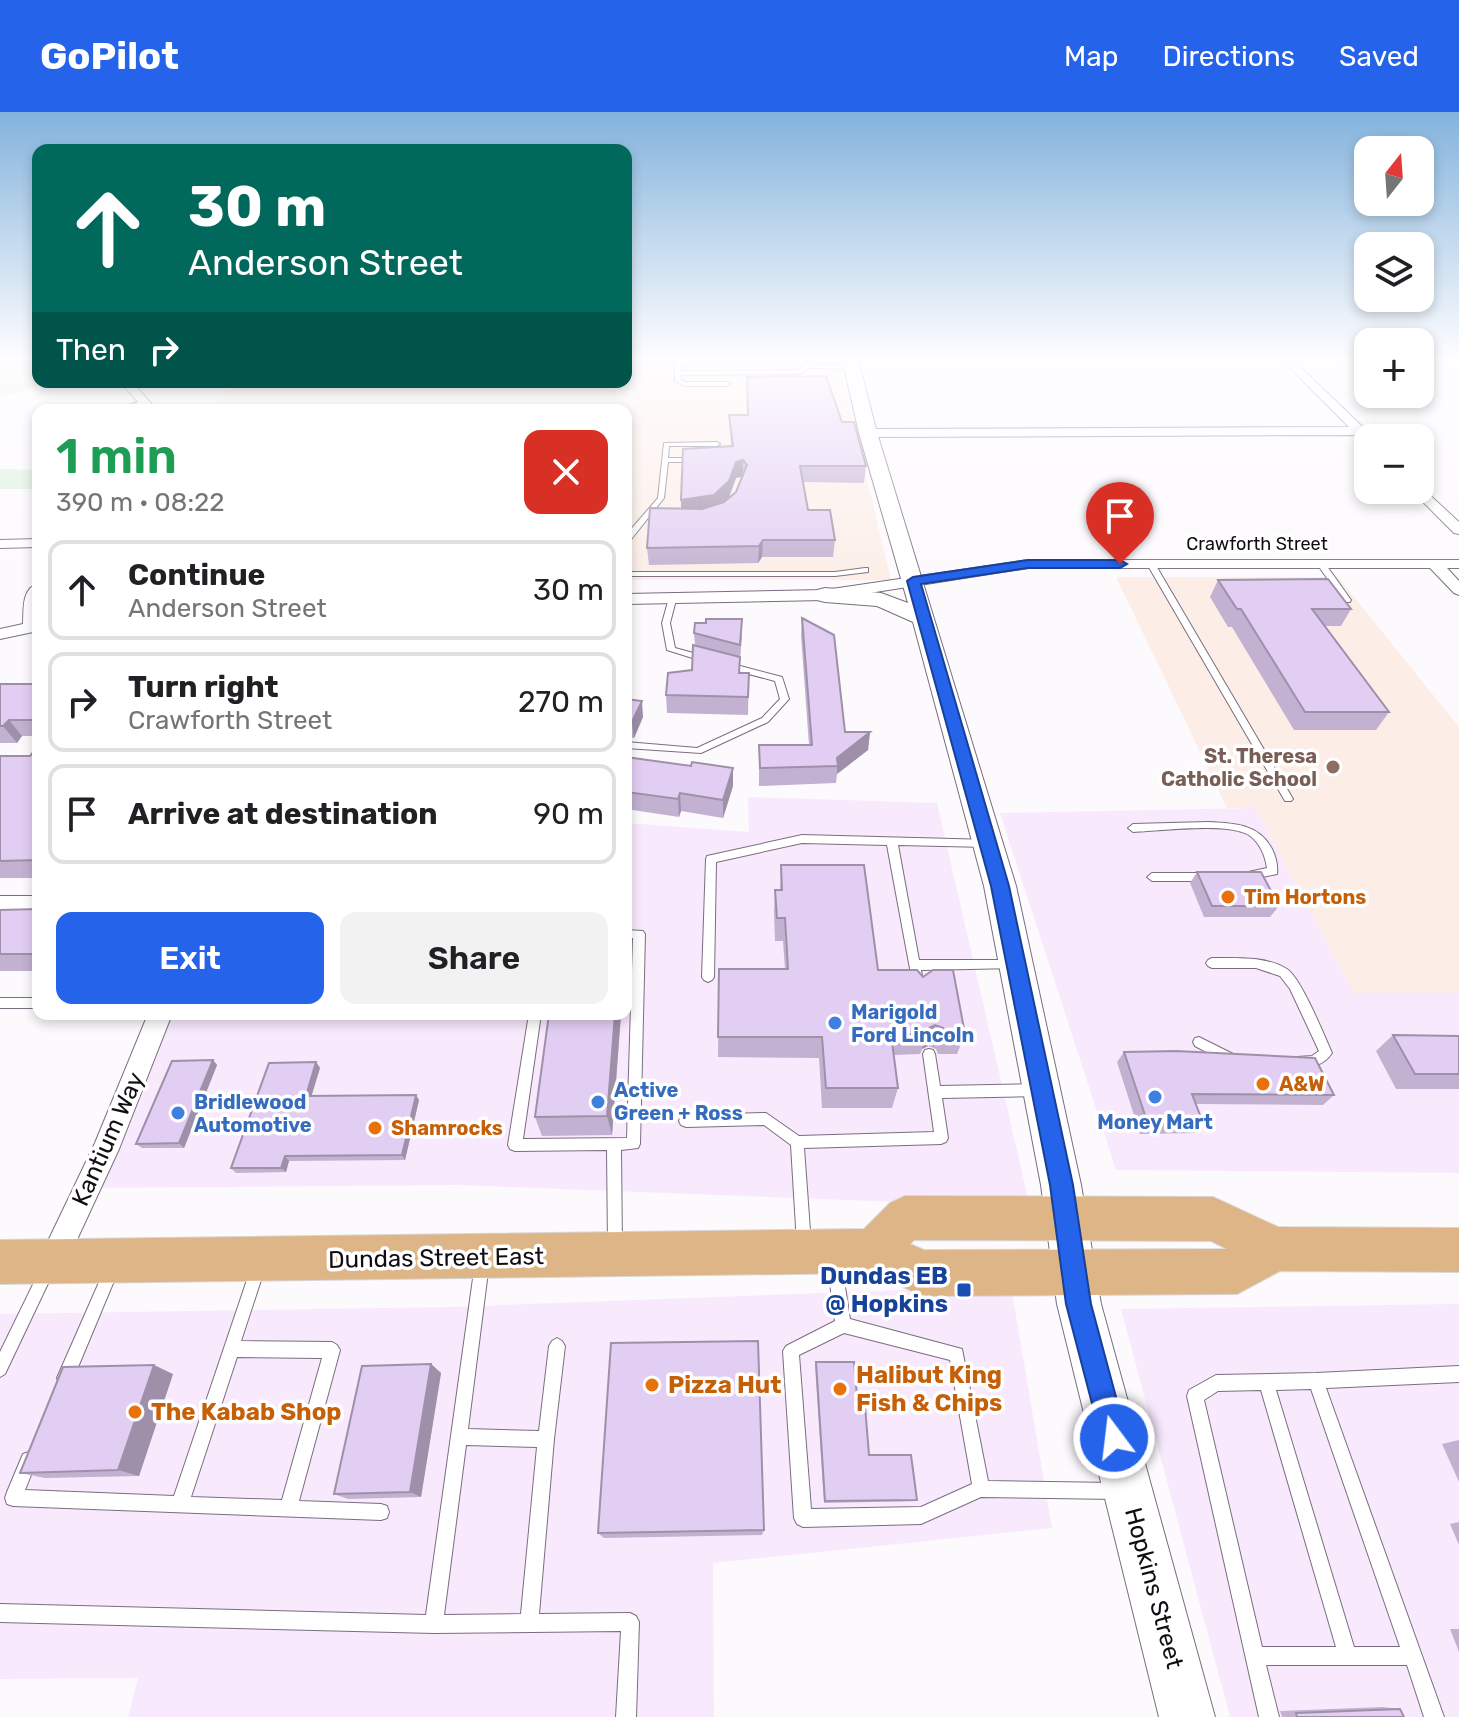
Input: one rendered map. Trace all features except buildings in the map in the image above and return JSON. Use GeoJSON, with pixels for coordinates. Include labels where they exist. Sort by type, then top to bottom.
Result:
{"type":"FeatureCollection","features":[{"type":"Feature","properties":{"kind":"main road","name":"Hopkins Street"},"geometry":{"type":"LineString","coordinates":[[868,434],[1000,886],[1066,1218],[1079,1304],[1187,1717]]}},
{"type":"Feature","properties":{"kind":"main road"},"geometry":{"type":"LineString","coordinates":[[825,595],[881,600],[922,617]]}},
{"type":"Feature","properties":{"kind":"main road","name":"Dundas Street East"},"geometry":{"type":"LineString","coordinates":[[837,1252],[905,1218],[1213,1219],[1276,1249],[1459,1250]]}},
{"type":"Feature","properties":{"kind":"main road","name":"Dundas Street East"},"geometry":{"type":"LineString","coordinates":[[0,1262],[837,1252],[923,1273],[1237,1271],[1276,1249]]}},
{"type":"Feature","properties":{"kind":"street"},"geometry":{"type":"LineString","coordinates":[[1091,434],[1354,435]]}},
{"type":"Feature","properties":{"kind":"street"},"geometry":{"type":"LineString","coordinates":[[1433,504],[1459,530]]}},
{"type":"Feature","properties":{"kind":"street"},"geometry":{"type":"LineString","coordinates":[[0,544],[32,543]]}},
{"type":"Feature","properties":{"kind":"street","name":"Crawforth Street"},"geometry":{"type":"LineString","coordinates":[[632,599],[825,595],[1028,564],[1459,564]]}},
{"type":"Feature","properties":{"kind":"street"},"geometry":{"type":"LineString","coordinates":[[1434,564],[1459,590]]}},
{"type":"Feature","properties":{"kind":"street"},"geometry":{"type":"LineString","coordinates":[[0,634],[32,627]]}},
{"type":"Feature","properties":{"kind":"street"},"geometry":{"type":"LineString","coordinates":[[0,904],[32,904]]}},
{"type":"Feature","properties":{"kind":"street","name":"Kantium Way"},"geometry":{"type":"LineString","coordinates":[[52,1262],[106,1149],[158,1020]]}},
{"type":"Feature","properties":{"kind":"lane"},"geometry":{"type":"LineString","coordinates":[[632,533],[661,498],[666,444],[717,444]]}},
{"type":"Feature","properties":{"kind":"lane"},"geometry":{"type":"LineString","coordinates":[[665,460],[703,460]]}},
{"type":"Feature","properties":{"kind":"lane"},"geometry":{"type":"LineString","coordinates":[[643,519],[658,520]]}},
{"type":"Feature","properties":{"kind":"lane"},"geometry":{"type":"LineString","coordinates":[[1151,564],[1288,799]]}},
{"type":"Feature","properties":{"kind":"lane"},"geometry":{"type":"LineString","coordinates":[[1321,564],[1347,600]]}},
{"type":"Feature","properties":{"kind":"lane"},"geometry":{"type":"LineString","coordinates":[[632,574],[835,574],[865,570]]}},
{"type":"Feature","properties":{"kind":"lane"},"geometry":{"type":"LineString","coordinates":[[632,746],[698,751],[765,720],[785,699],[779,679],[671,650],[666,623],[672,600]]}},
{"type":"Feature","properties":{"kind":"lane"},"geometry":{"type":"LineString","coordinates":[[1133,828],[1228,827],[1247,830],[1259,838],[1272,860],[1273,871],[1242,876]]}},
{"type":"Feature","properties":{"kind":"lane"},"geometry":{"type":"LineString","coordinates":[[708,977],[711,859],[802,839],[987,843]]}},
{"type":"Feature","properties":{"kind":"lane"},"geometry":{"type":"LineString","coordinates":[[892,841],[918,991]]}},
{"type":"Feature","properties":{"kind":"lane"},"geometry":{"type":"LineString","coordinates":[[1152,877],[1212,877]]}},
{"type":"Feature","properties":{"kind":"lane"},"geometry":{"type":"LineString","coordinates":[[534,1020],[515,1145],[633,1144],[639,934],[632,934]]}},
{"type":"Feature","properties":{"kind":"lane"},"geometry":{"type":"LineString","coordinates":[[1212,963],[1256,963],[1284,973],[1294,986],[1326,1053],[1314,1061],[1285,1060]]}},
{"type":"Feature","properties":{"kind":"lane"},"geometry":{"type":"LineString","coordinates":[[914,965],[1015,965]]}},
{"type":"Feature","properties":{"kind":"lane"},"geometry":{"type":"LineString","coordinates":[[0,1003],[32,1003]]}},
{"type":"Feature","properties":{"kind":"lane"},"geometry":{"type":"LineString","coordinates":[[1199,1042],[1227,1058],[1242,1059]]}},
{"type":"Feature","properties":{"kind":"lane"},"geometry":{"type":"LineString","coordinates":[[797,1142],[941,1138],[929,1054]]}},
{"type":"Feature","properties":{"kind":"lane"},"geometry":{"type":"LineString","coordinates":[[934,1092],[1041,1090]]}},
{"type":"Feature","properties":{"kind":"lane"},"geometry":{"type":"LineString","coordinates":[[686,1121],[766,1119],[797,1142],[837,1252],[843,1325]]}},
{"type":"Feature","properties":{"kind":"lane"},"geometry":{"type":"LineString","coordinates":[[614,1145],[615,1256]]}},
{"type":"Feature","properties":{"kind":"lane"},"geometry":{"type":"LineString","coordinates":[[434,1624],[483,1258]]}},
{"type":"Feature","properties":{"kind":"lane"},"geometry":{"type":"LineString","coordinates":[[180,1505],[260,1260]]}},
{"type":"Feature","properties":{"kind":"lane"},"geometry":{"type":"LineString","coordinates":[[61,1388],[115,1261]]}},
{"type":"Feature","properties":{"kind":"lane"},"geometry":{"type":"LineString","coordinates":[[0,1369],[52,1262]]}},
{"type":"Feature","properties":{"kind":"lane"},"geometry":{"type":"LineString","coordinates":[[981,1489],[957,1354],[843,1325],[791,1351],[803,1518],[921,1515],[981,1489],[1128,1491]]}},
{"type":"Feature","properties":{"kind":"lane"},"geometry":{"type":"LineString","coordinates":[[529,1623],[557,1346]]}},
{"type":"Feature","properties":{"kind":"lane"},"geometry":{"type":"LineString","coordinates":[[231,1349],[332,1350],[288,1509]]}},
{"type":"Feature","properties":{"kind":"lane"},"geometry":{"type":"LineString","coordinates":[[1269,1717],[1195,1396],[1216,1383],[1459,1374]]}},
{"type":"Feature","properties":{"kind":"lane"},"geometry":{"type":"LineString","coordinates":[[1316,1381],[1434,1717]]}},
{"type":"Feature","properties":{"kind":"lane"},"geometry":{"type":"LineString","coordinates":[[1266,1382],[1348,1656]]}},
{"type":"Feature","properties":{"kind":"lane"},"geometry":{"type":"LineString","coordinates":[[459,1437],[546,1439]]}},
{"type":"Feature","properties":{"kind":"lane"},"geometry":{"type":"LineString","coordinates":[[37,1443],[13,1498],[381,1512]]}},
{"type":"Feature","properties":{"kind":"lane"},"geometry":{"type":"LineString","coordinates":[[0,1613],[434,1624],[630,1622],[626,1717]]}},
{"type":"Feature","properties":{"kind":"lane"},"geometry":{"type":"LineString","coordinates":[[1255,1656],[1412,1656]]}},
{"type":"Feature","properties":{"kind":"shaded area"},"geometry":{"type":"Polygon","coordinates":[[[632,434],[856,434],[891,580],[632,580],[632,434]]]}},
{"type":"Feature","properties":{"kind":"shaded area","name":"St. Theresa Catholic School"},"geometry":{"type":"Polygon","coordinates":[[[1116,577],[1338,577],[1459,727],[1459,993],[1354,993],[1255,808],[1227,808],[1116,577]]]}},
{"type":"Feature","properties":{"kind":"shaded area"},"geometry":{"type":"Polygon","coordinates":[[[748,797],[937,803],[1030,1207],[457,1185],[92,1188],[168,1020],[632,1020],[632,823],[749,832],[748,797]]]}},
{"type":"Feature","properties":{"kind":"shaded area"},"geometry":{"type":"Polygon","coordinates":[[[1255,808],[1354,992],[1459,993],[1459,1173],[1116,1170],[1000,813],[1255,808]]]}},
{"type":"Feature","properties":{"kind":"shaded area"},"geometry":{"type":"Polygon","coordinates":[[[1011,1286],[1052,1528],[713,1563],[714,1717],[128,1717],[138,1678],[0,1679],[0,1314],[449,1307],[1011,1286]]]}},
{"type":"Feature","properties":{"kind":"shaded area"},"geometry":{"type":"Polygon","coordinates":[[[1459,1304],[1459,1717],[1230,1717],[1121,1309],[1459,1304]]]}},
{"type":"Feature","properties":{"kind":"green space"},"geometry":{"type":"Polygon","coordinates":[[[0,469],[32,470],[32,489],[0,489],[0,469]]]}},
{"type":"Feature","properties":{"kind":"place","name":"St. Theresa Catholic School"},"geometry":{"type":"Point","coordinates":[1333,767]}},
{"type":"Feature","properties":{"kind":"place","name":"Tim Hortons"},"geometry":{"type":"Point","coordinates":[1228,897]}},
{"type":"Feature","properties":{"kind":"place","name":"Marigold Ford Lincoln"},"geometry":{"type":"Point","coordinates":[835,1023]}},
{"type":"Feature","properties":{"kind":"place","name":"A&W"},"geometry":{"type":"Point","coordinates":[1263,1084]}},
{"type":"Feature","properties":{"kind":"place","name":"Money Mart"},"geometry":{"type":"Point","coordinates":[1155,1097]}},
{"type":"Feature","properties":{"kind":"place","name":"Active Green + Ross"},"geometry":{"type":"Point","coordinates":[598,1102]}},
{"type":"Feature","properties":{"kind":"place","name":"Bridlewood Automotive"},"geometry":{"type":"Point","coordinates":[178,1113]}},
{"type":"Feature","properties":{"kind":"place","name":"Shamrocks"},"geometry":{"type":"Point","coordinates":[375,1128]}},
{"type":"Feature","properties":{"kind":"place","name":"Dundas EB @ Hopkins"},"geometry":{"type":"Point","coordinates":[964,1290]}},
{"type":"Feature","properties":{"kind":"place","name":"Pizza Hut"},"geometry":{"type":"Point","coordinates":[652,1385]}},
{"type":"Feature","properties":{"kind":"place","name":"Halibut King Fish & Chips"},"geometry":{"type":"Point","coordinates":[840,1389]}},
{"type":"Feature","properties":{"kind":"place","name":"The Kabab Shop"},"geometry":{"type":"Point","coordinates":[135,1412]}},
{"type":"Feature","properties":{"kind":"route"},"geometry":{"type":"LineString","coordinates":[[1114,1438],[1079,1304],[1061,1185],[1000,886],[913,581],[1028,564],[1120,564]]}}]}
